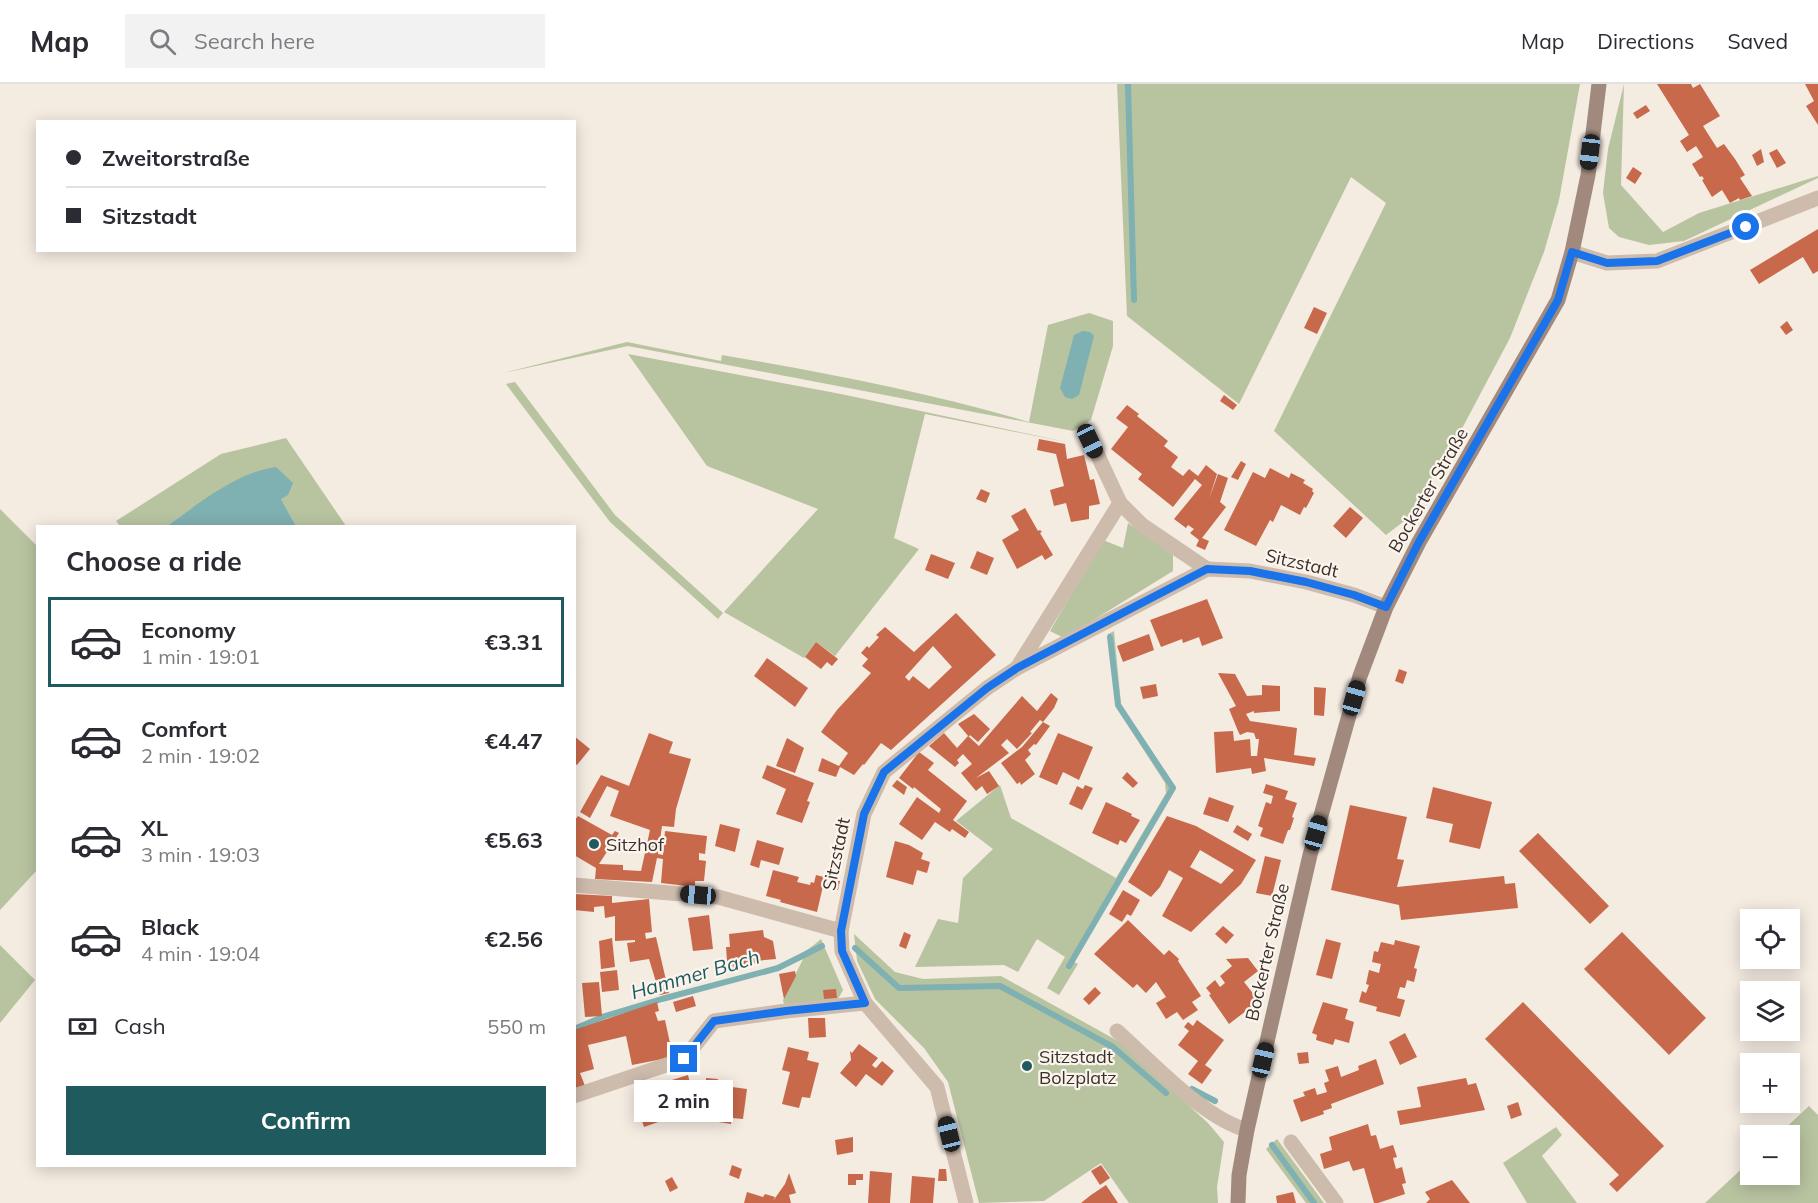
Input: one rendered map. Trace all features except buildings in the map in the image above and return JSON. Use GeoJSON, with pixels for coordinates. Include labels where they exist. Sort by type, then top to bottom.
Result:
{"type":"FeatureCollection","features":[{"type":"Feature","properties":{"kind":"street","name":"Bockerter Straße"},"geometry":{"type":"LineString","coordinates":[[1238,1203],[1239,1175],[1247,1130],[1310,855],[1360,676],[1386,607],[1419,542],[1558,300],[1572,252],[1588,175],[1599,84]]}},
{"type":"Feature","properties":{"kind":"street"},"geometry":{"type":"LineString","coordinates":[[1572,252],[1607,263],[1657,261],[1818,198]]}},
{"type":"Feature","properties":{"kind":"street"},"geometry":{"type":"LineString","coordinates":[[1090,441],[1120,503],[1142,525],[1207,569]]}},
{"type":"Feature","properties":{"kind":"street","name":"Sitzstadt"},"geometry":{"type":"LineString","coordinates":[[1017,668],[1120,503]]}},
{"type":"Feature","properties":{"kind":"street","name":"Sitzstadt"},"geometry":{"type":"LineString","coordinates":[[966,1203],[937,1087],[865,1003],[842,951],[841,931],[864,814],[884,772],[987,688],[1017,668],[1207,569],[1250,571],[1306,582],[1354,595],[1386,607]]}},
{"type":"Feature","properties":{"kind":"street"},"geometry":{"type":"LineString","coordinates":[[576,885],[718,897],[841,931]]}},
{"type":"Feature","properties":{"kind":"street"},"geometry":{"type":"LineString","coordinates":[[576,1095],[684,1059],[714,1021],[865,1003]]}},
{"type":"Feature","properties":{"kind":"street"},"geometry":{"type":"LineString","coordinates":[[1117,1031],[1201,1106],[1230,1125],[1247,1130]]}},
{"type":"Feature","properties":{"kind":"street"},"geometry":{"type":"LineString","coordinates":[[1291,1142],[1336,1203]]}},
{"type":"Feature","properties":{"kind":"green space"},"geometry":{"type":"Polygon","coordinates":[[[1117,84],[1580,84],[1559,200],[1544,252],[1510,338],[1458,436],[1407,519],[1386,535],[1274,431],[1386,203],[1351,177],[1239,404],[1127,316],[1117,84]]]}},
{"type":"Feature","properties":{"kind":"green space"},"geometry":{"type":"Polygon","coordinates":[[[1624,84],[1621,185],[1663,232],[1699,213],[1818,176],[1818,178],[1684,241],[1649,245],[1619,237],[1609,228],[1603,193],[1608,149],[1624,84]]]}},
{"type":"Feature","properties":{"kind":"green space"},"geometry":{"type":"Polygon","coordinates":[[[1089,313],[1113,321],[1113,346],[1091,420],[1073,431],[628,346],[503,373],[627,342],[721,361],[722,355],[838,376],[953,401],[1029,422],[1048,325],[1089,313]]]}},
{"type":"Feature","properties":{"kind":"green space"},"geometry":{"type":"Polygon","coordinates":[[[628,354],[841,394],[1071,443],[925,414],[894,538],[919,549],[835,656],[816,642],[804,658],[724,612],[818,509],[707,466],[628,354]]]}},
{"type":"Feature","properties":{"kind":"green space"},"geometry":{"type":"Polygon","coordinates":[[[515,382],[615,515],[723,613],[718,619],[610,522],[506,384],[515,382]]]}},
{"type":"Feature","properties":{"kind":"green space"},"geometry":{"type":"Polygon","coordinates":[[[286,438],[345,525],[295,525],[281,499],[222,488],[168,525],[119,525],[116,521],[221,454],[286,438]]]}},
{"type":"Feature","properties":{"kind":"green space"},"geometry":{"type":"Polygon","coordinates":[[[0,509],[36,545],[36,871],[0,910],[0,509]]]}},
{"type":"Feature","properties":{"kind":"green space"},"geometry":{"type":"Polygon","coordinates":[[[1128,523],[1173,555],[1173,571],[1074,632],[1062,637],[1050,631],[1103,540],[1123,548],[1128,523]]]}},
{"type":"Feature","properties":{"kind":"green space"},"geometry":{"type":"Polygon","coordinates":[[[1114,631],[1121,704],[1175,787],[1074,962],[1078,964],[1059,995],[1047,988],[1065,957],[1037,939],[1018,972],[1004,965],[915,967],[938,919],[958,923],[963,878],[993,849],[956,821],[1000,785],[1011,818],[1116,878],[1166,793],[1165,783],[1116,707],[1108,634],[1114,631]]]}},
{"type":"Feature","properties":{"kind":"green space"},"geometry":{"type":"Polygon","coordinates":[[[854,934],[895,972],[923,979],[1001,976],[1118,1041],[1208,1123],[1224,1142],[1217,1187],[1218,1203],[1129,1203],[1101,1163],[1044,1201],[979,1203],[948,1082],[924,1048],[875,999],[857,961],[854,934]]]}},
{"type":"Feature","properties":{"kind":"green space"},"geometry":{"type":"Polygon","coordinates":[[[821,939],[843,990],[838,999],[784,1004],[783,1000],[803,959],[778,970],[638,1007],[576,1030],[576,1027],[651,999],[766,970],[804,952],[821,939]]]}},
{"type":"Feature","properties":{"kind":"green space"},"geometry":{"type":"Polygon","coordinates":[[[0,945],[35,980],[0,1023],[0,945]]]}},
{"type":"Feature","properties":{"kind":"green space"},"geometry":{"type":"Polygon","coordinates":[[[1809,1106],[1818,1115],[1818,1203],[1705,1203],[1740,1170],[1740,1185],[1800,1185],[1800,1125],[1789,1125],[1809,1106]]]}},
{"type":"Feature","properties":{"kind":"green space"},"geometry":{"type":"Polygon","coordinates":[[[1556,1127],[1562,1135],[1542,1156],[1577,1203],[1527,1203],[1503,1163],[1556,1127]]]}},
{"type":"Feature","properties":{"kind":"green space"},"geometry":{"type":"Polygon","coordinates":[[[1277,1139],[1324,1203],[1306,1203],[1266,1149],[1277,1139]]]}},
{"type":"Feature","properties":{"kind":"water"},"geometry":{"type":"Polygon","coordinates":[[[1083,331],[1090,332],[1094,336],[1079,395],[1072,399],[1065,397],[1060,388],[1074,335],[1083,331]]]}},
{"type":"Feature","properties":{"kind":"water"},"geometry":{"type":"Polygon","coordinates":[[[276,467],[293,483],[288,495],[281,499],[295,525],[168,525],[232,482],[261,470],[276,467]]]}},
{"type":"Feature","properties":{"kind":"waterway"},"geometry":{"type":"LineString","coordinates":[[1128,84],[1134,300]]}},
{"type":"Feature","properties":{"kind":"waterway"},"geometry":{"type":"LineString","coordinates":[[1069,966],[1173,788],[1118,705],[1110,637]]}},
{"type":"Feature","properties":{"kind":"waterway","name":"Hammer Bach"},"geometry":{"type":"LineString","coordinates":[[576,1028],[605,1016],[662,999],[778,968],[822,946]]}},
{"type":"Feature","properties":{"kind":"waterway","name":"Hammer Bach"},"geometry":{"type":"LineString","coordinates":[[855,948],[899,988],[1000,986],[1113,1047],[1166,1093]]}},
{"type":"Feature","properties":{"kind":"waterway","name":"Hammer Bach"},"geometry":{"type":"LineString","coordinates":[[1192,1089],[1215,1101]]}},
{"type":"Feature","properties":{"kind":"waterway","name":"Hammer Bach"},"geometry":{"type":"LineString","coordinates":[[1272,1145],[1314,1203]]}},
{"type":"Feature","properties":{"kind":"place","name":"Sitzhof"},"geometry":{"type":"Point","coordinates":[594,844]}},
{"type":"Feature","properties":{"kind":"place","name":"Sitzstadt Bolzplatz"},"geometry":{"type":"Point","coordinates":[1027,1066]}},
{"type":"Feature","properties":{"kind":"route"},"geometry":{"type":"LineString","coordinates":[[684,1059],[714,1021],[865,1003],[842,951],[841,931],[864,814],[884,772],[987,688],[1017,668],[1207,569],[1250,571],[1306,582],[1354,595],[1386,607],[1419,542],[1558,300],[1572,252],[1607,263],[1657,261],[1746,227]]}}]}
